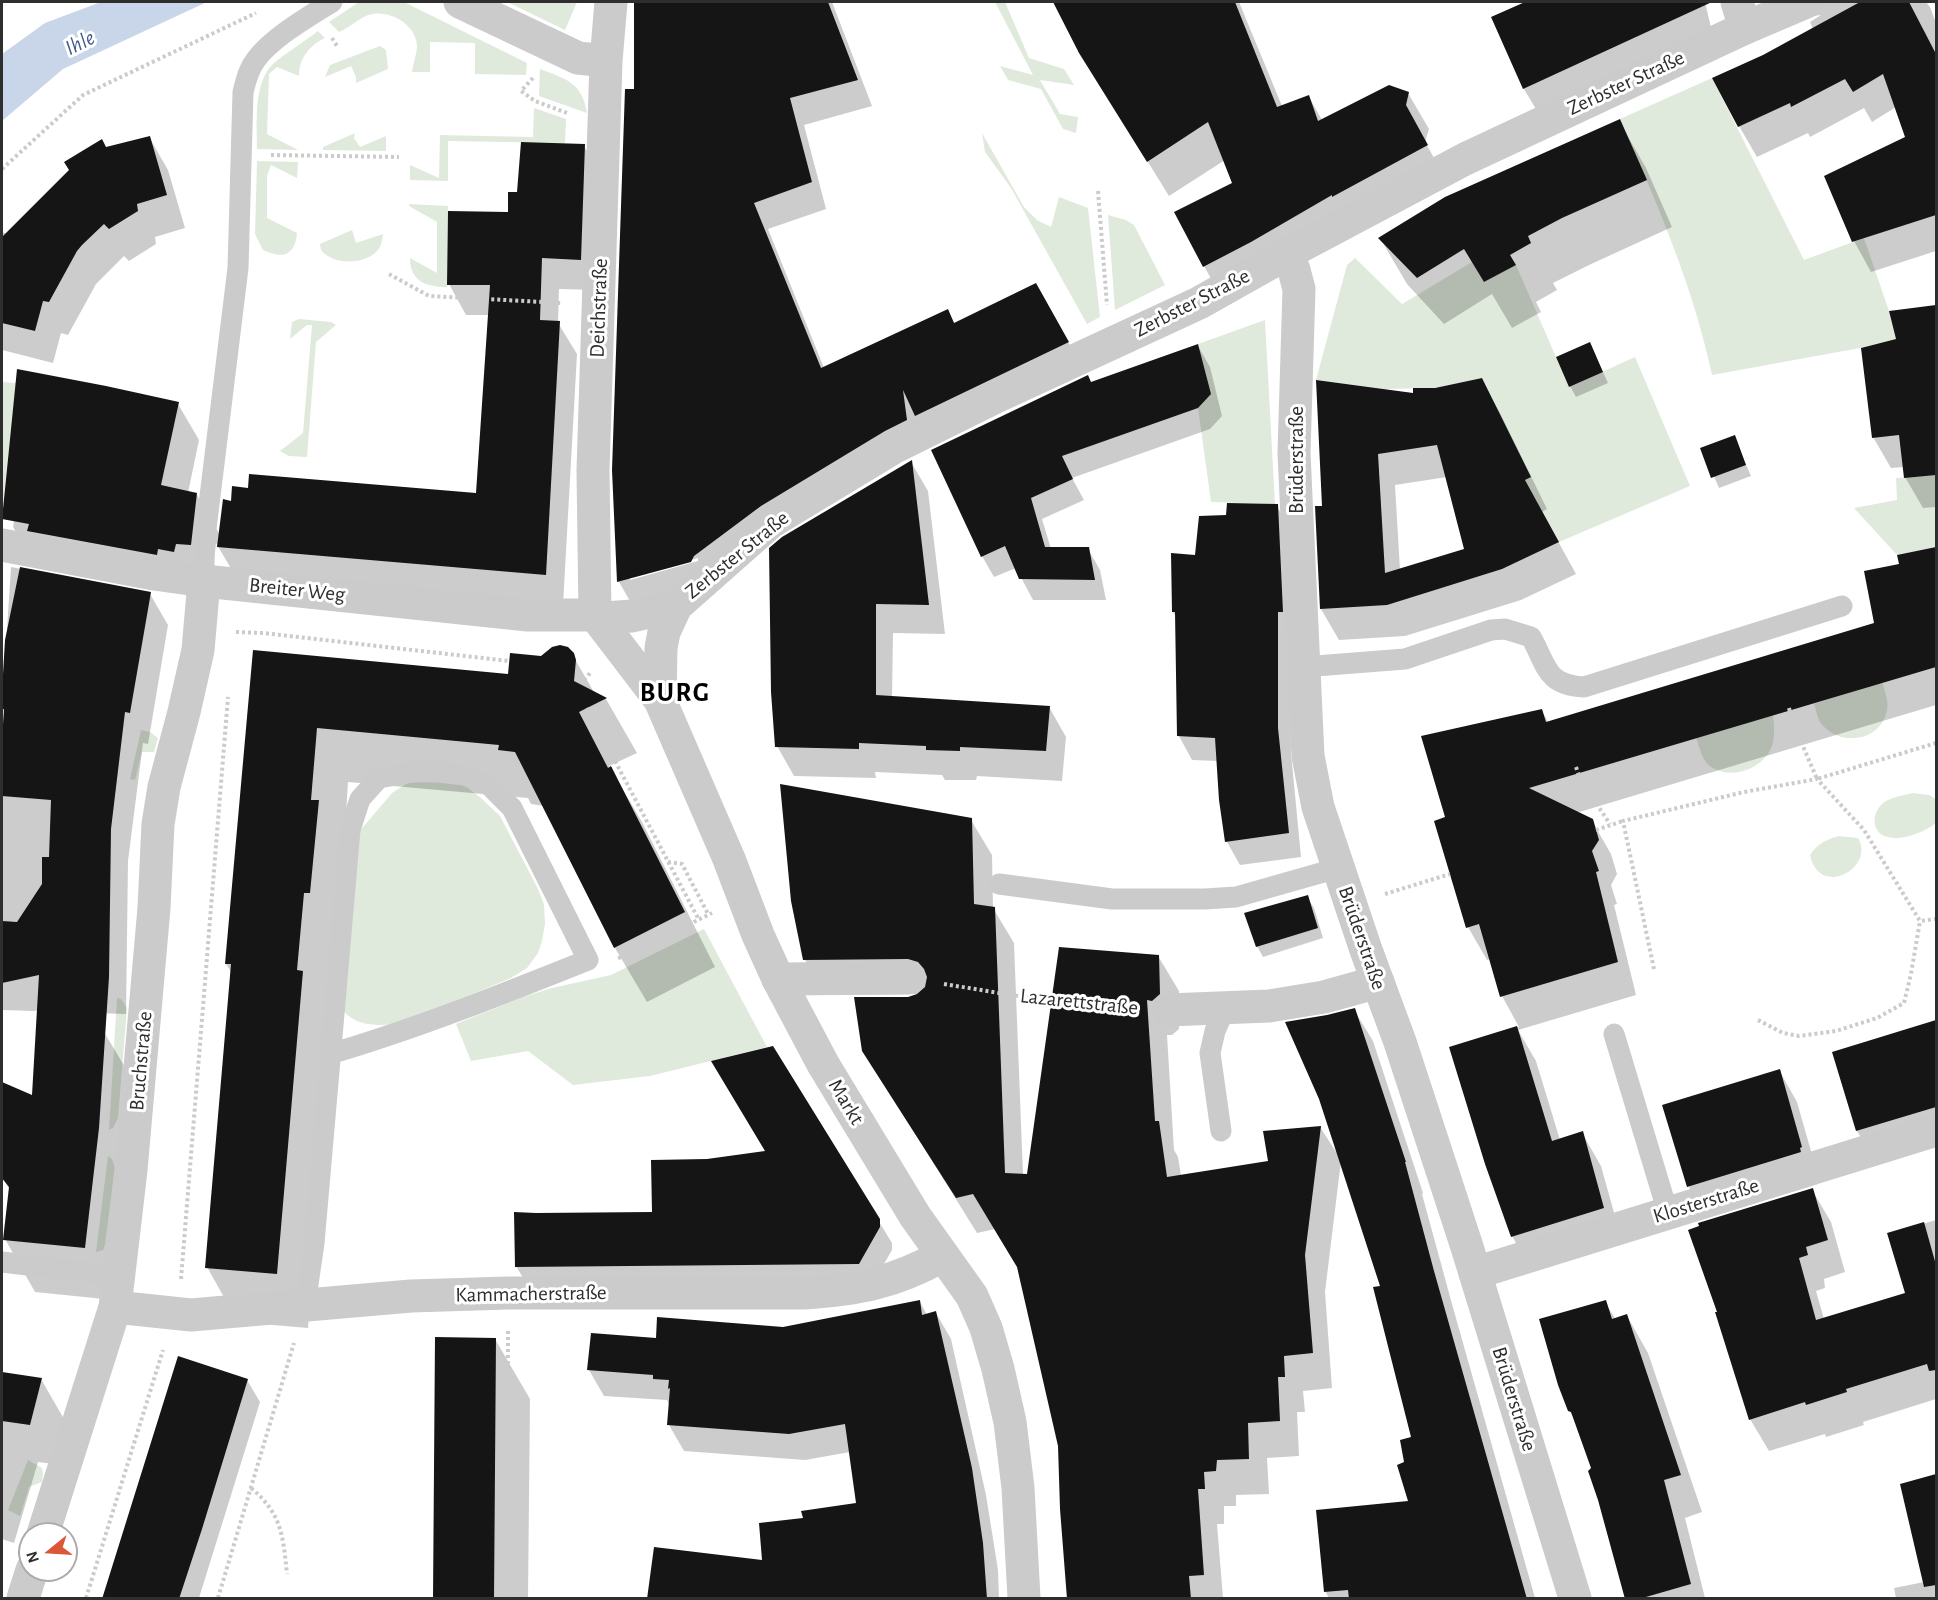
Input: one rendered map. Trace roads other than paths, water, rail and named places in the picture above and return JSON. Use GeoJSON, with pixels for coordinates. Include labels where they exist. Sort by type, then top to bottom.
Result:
{"type":"FeatureCollection","features":[{"type":"Feature","properties":{"kind":"street"},"geometry":{"type":"LineString","coordinates":[[460,2],[578,58],[606,61]]}},
{"type":"Feature","properties":{"kind":"street","name":"Deichstraße"},"geometry":{"type":"LineString","coordinates":[[595,615],[593,470],[606,61],[611,2]]}},
{"type":"Feature","properties":{"kind":"street","name":"Zerbster Straße"},"geometry":{"type":"LineString","coordinates":[[595,615],[605,618],[632,616],[676,606],[771,522],[886,453],[998,396],[1199,303],[1286,254],[1741,15],[1806,2]]}},
{"type":"Feature","properties":{"kind":"street","name":"Brüderstraße"},"geometry":{"type":"LineString","coordinates":[[1286,254],[1294,270],[1299,289],[1294,453],[1308,756],[1318,807],[1350,905],[1400,1042],[1475,1273],[1575,1599]]}},
{"type":"Feature","properties":{"kind":"street","name":"Breiter Weg"},"geometry":{"type":"LineString","coordinates":[[2,545],[154,574],[220,582],[528,615],[595,615]]}},
{"type":"Feature","properties":{"kind":"street","name":"Bruchstraße"},"geometry":{"type":"LineString","coordinates":[[48,1522],[117,1291],[131,1170],[149,968],[158,824],[164,787],[198,650],[220,582]]}},
{"type":"Feature","properties":{"kind":"street","name":"Markt"},"geometry":{"type":"LineString","coordinates":[[676,606],[664,632],[661,648],[660,700],[758,935],[778,979],[823,1064],[915,1216],[972,1296],[986,1328],[1010,1422],[1018,1488],[1024,1599]]}},
{"type":"Feature","properties":{"kind":"street"},"geometry":{"type":"LineString","coordinates":[[595,615],[660,700]]}},
{"type":"Feature","properties":{"kind":"street"},"geometry":{"type":"LineString","coordinates":[[778,979],[908,978]]}},
{"type":"Feature","properties":{"kind":"street","name":"Lazarettstraße"},"geometry":{"type":"LineString","coordinates":[[1168,1010],[1269,1006],[1324,998],[1378,982]]}},
{"type":"Feature","properties":{"kind":"street","name":"Klosterstraße"},"geometry":{"type":"LineString","coordinates":[[1475,1273],[1936,1130]]}},
{"type":"Feature","properties":{"kind":"street","name":"Kammacherstraße"},"geometry":{"type":"LineString","coordinates":[[117,1291],[174,1314],[191,1315],[411,1296],[508,1293],[804,1293],[841,1291],[900,1277],[942,1256]]}},
{"type":"Feature","properties":{"kind":"street"},"geometry":{"type":"LineString","coordinates":[[23,1599],[28,1582]]}},
{"type":"Feature","properties":{"kind":"lane"},"geometry":{"type":"LineString","coordinates":[[220,582],[204,545],[238,268],[243,92],[254,62],[265,49],[332,2]]}},
{"type":"Feature","properties":{"kind":"lane"},"geometry":{"type":"LineString","coordinates":[[1303,667],[1405,659],[1491,630],[1505,629],[1531,637],[1545,666],[1556,680],[1568,686],[1584,687],[1842,606]]}},
{"type":"Feature","properties":{"kind":"lane"},"geometry":{"type":"LineString","coordinates":[[305,1305],[314,1243],[330,1054],[350,830],[360,799],[379,778],[413,772],[465,775],[490,786],[512,808],[588,960],[393,1036],[330,1054]]}},
{"type":"Feature","properties":{"kind":"lane"},"geometry":{"type":"LineString","coordinates":[[999,884],[1112,900],[1205,900],[1236,897],[1338,868]]}},
{"type":"Feature","properties":{"kind":"lane"},"geometry":{"type":"LineString","coordinates":[[1221,1131],[1210,1053],[1215,1031],[1225,1008]]}},
{"type":"Feature","properties":{"kind":"lane"},"geometry":{"type":"LineString","coordinates":[[1614,1034],[1668,1213]]}},
{"type":"Feature","properties":{"kind":"lane"},"geometry":{"type":"LineString","coordinates":[[2,1262],[117,1291]]}},
{"type":"Feature","properties":{"kind":"water","name":"Ihle"},"geometry":{"type":"Polygon","coordinates":[[[101,2],[207,2],[63,69],[2,121],[2,54],[45,23],[101,2]]]}},
{"type":"Feature","properties":{"kind":"district","name":"BURG"},"geometry":{"type":"Point","coordinates":[675,693]}}]}
